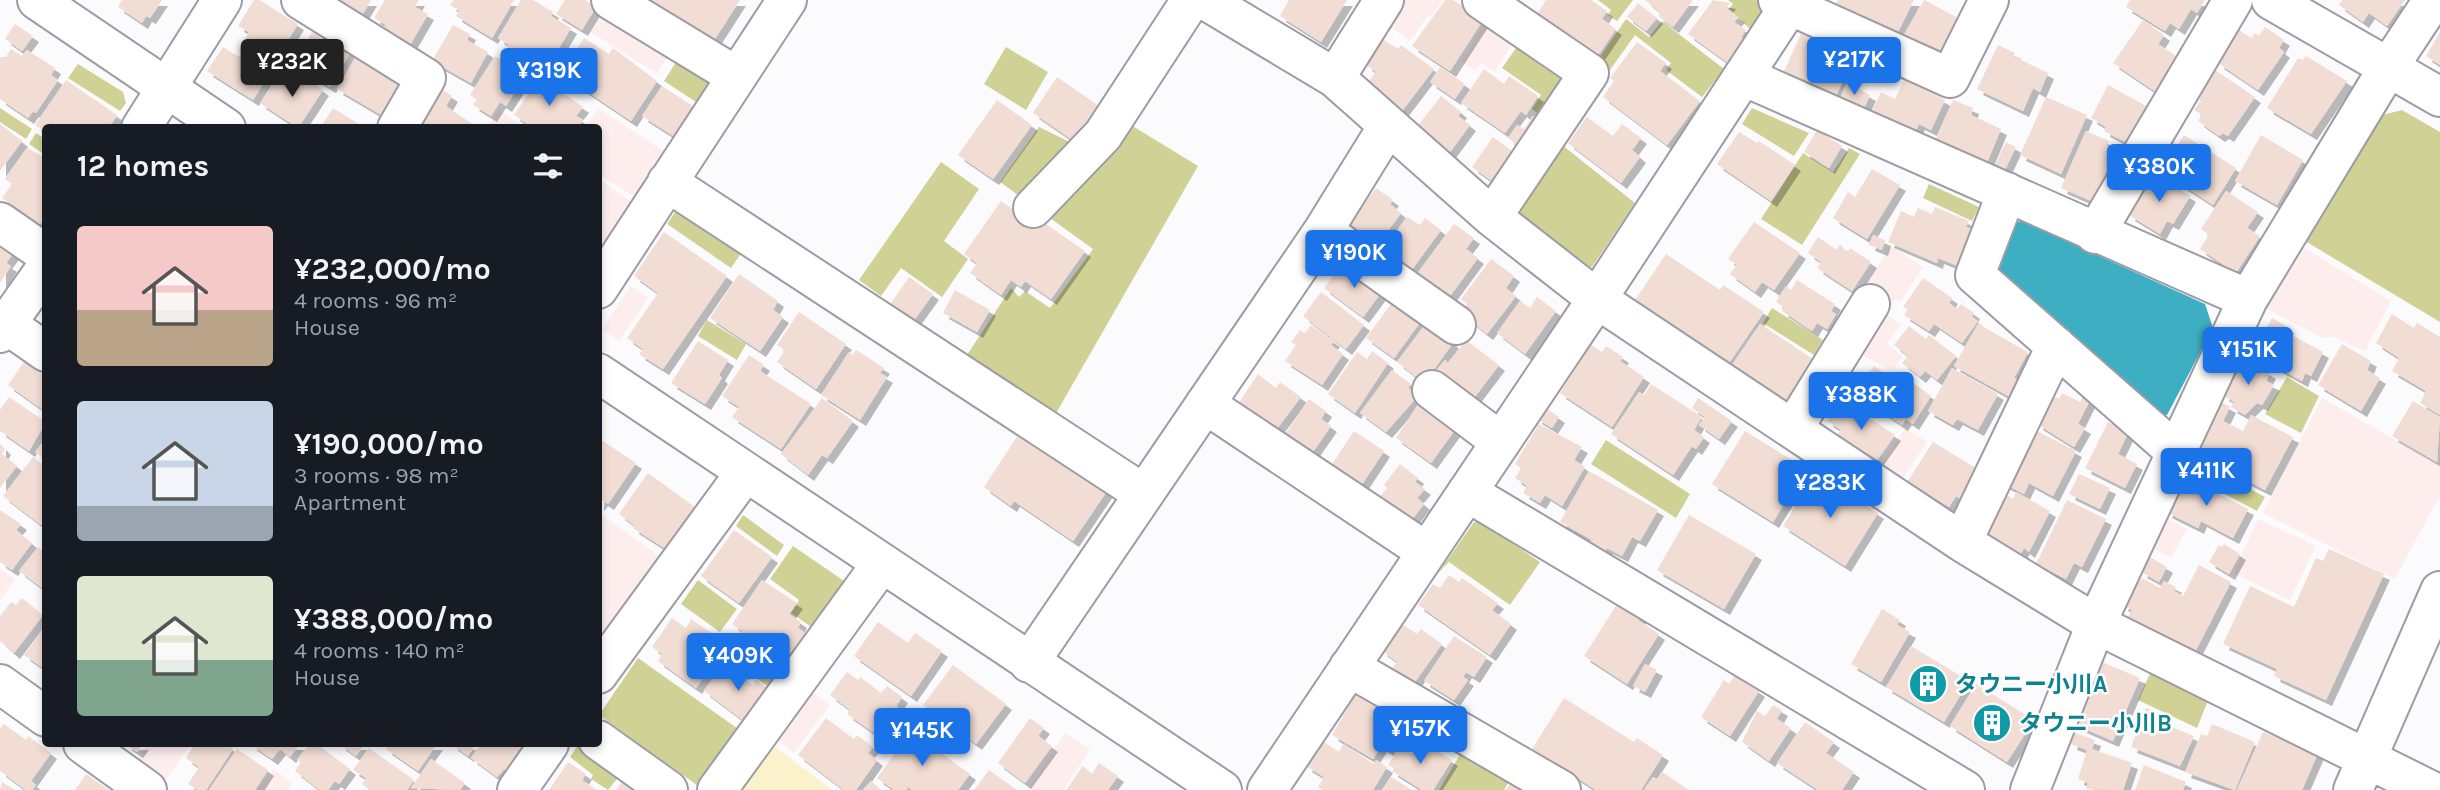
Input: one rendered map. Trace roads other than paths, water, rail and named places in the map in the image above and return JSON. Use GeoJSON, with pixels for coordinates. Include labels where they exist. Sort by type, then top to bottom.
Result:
{"type":"FeatureCollection","features":[{"type":"Feature","properties":{"kind":"street"},"geometry":{"type":"LineString","coordinates":[[37,0],[220,124]]}},
{"type":"Feature","properties":{"kind":"street"},"geometry":{"type":"LineString","coordinates":[[144,124],[222,0]]}},
{"type":"Feature","properties":{"kind":"street"},"geometry":{"type":"LineString","coordinates":[[301,0],[426,78],[399,124]]}},
{"type":"Feature","properties":{"kind":"street"},"geometry":{"type":"LineString","coordinates":[[611,0],[736,76]]}},
{"type":"Feature","properties":{"kind":"street"},"geometry":{"type":"LineString","coordinates":[[602,283],[786,0]]}},
{"type":"Feature","properties":{"kind":"street"},"geometry":{"type":"LineString","coordinates":[[1033,208],[1103,135],[1191,0]]}},
{"type":"Feature","properties":{"kind":"street"},"geometry":{"type":"LineString","coordinates":[[1205,0],[1335,78],[1492,217],[1597,299],[1962,542],[2096,624],[2360,773],[2430,790]]}},
{"type":"Feature","properties":{"kind":"street"},"geometry":{"type":"LineString","coordinates":[[1335,78],[1384,0]]}},
{"type":"Feature","properties":{"kind":"street"},"geometry":{"type":"LineString","coordinates":[[1482,0],[1589,73],[1492,217]]}},
{"type":"Feature","properties":{"kind":"street"},"geometry":{"type":"LineString","coordinates":[[1267,790],[1597,299],[1743,76],[1787,2],[1950,78],[1989,0]]}},
{"type":"Feature","properties":{"kind":"street"},"geometry":{"type":"LineString","coordinates":[[2095,234],[2233,0]]}},
{"type":"Feature","properties":{"kind":"street"},"geometry":{"type":"LineString","coordinates":[[2271,0],[2440,97]]}},
{"type":"Feature","properties":{"kind":"street"},"geometry":{"type":"LineString","coordinates":[[2036,788],[2096,624],[2248,299],[2388,68],[2433,0]]}},
{"type":"Feature","properties":{"kind":"street"},"geometry":{"type":"LineString","coordinates":[[1743,76],[2007,192],[2095,234],[2248,299]]}},
{"type":"Feature","properties":{"kind":"street"},"geometry":{"type":"LineString","coordinates":[[1029,663],[1324,231],[1388,127]]}},
{"type":"Feature","properties":{"kind":"street"},"geometry":{"type":"LineString","coordinates":[[667,183],[1144,494]]}},
{"type":"Feature","properties":{"kind":"street"},"geometry":{"type":"LineString","coordinates":[[2007,192],[1975,275],[2176,452]]}},
{"type":"Feature","properties":{"kind":"street"},"geometry":{"type":"LineString","coordinates":[[0,222],[42,251]]}},
{"type":"Feature","properties":{"kind":"street"},"geometry":{"type":"LineString","coordinates":[[1324,231],[1456,325]]}},
{"type":"Feature","properties":{"kind":"street"},"geometry":{"type":"LineString","coordinates":[[42,274],[3,329],[42,350]]}},
{"type":"Feature","properties":{"kind":"street"},"geometry":{"type":"LineString","coordinates":[[1793,429],[1870,304]]}},
{"type":"Feature","properties":{"kind":"street"},"geometry":{"type":"LineString","coordinates":[[1962,542],[2056,346]]}},
{"type":"Feature","properties":{"kind":"street"},"geometry":{"type":"LineString","coordinates":[[602,376],[1222,790]]}},
{"type":"Feature","properties":{"kind":"street"},"geometry":{"type":"LineString","coordinates":[[1432,390],[1501,442]]}},
{"type":"Feature","properties":{"kind":"street"},"geometry":{"type":"LineString","coordinates":[[1205,404],[1427,552]]}},
{"type":"Feature","properties":{"kind":"street"},"geometry":{"type":"LineString","coordinates":[[602,669],[745,473]]}},
{"type":"Feature","properties":{"kind":"street"},"geometry":{"type":"LineString","coordinates":[[1467,492],[1965,790]]}},
{"type":"Feature","properties":{"kind":"street"},"geometry":{"type":"LineString","coordinates":[[717,790],[882,563]]}},
{"type":"Feature","properties":{"kind":"street"},"geometry":{"type":"LineString","coordinates":[[2360,773],[2440,591]]}},
{"type":"Feature","properties":{"kind":"street"},"geometry":{"type":"LineString","coordinates":[[1349,667],[1560,790]]}},
{"type":"Feature","properties":{"kind":"street"},"geometry":{"type":"LineString","coordinates":[[0,684],[42,714]]}},
{"type":"Feature","properties":{"kind":"street"},"geometry":{"type":"LineString","coordinates":[[602,743],[668,790]]}},
{"type":"Feature","properties":{"kind":"street"},"geometry":{"type":"LineString","coordinates":[[87,747],[147,790]]}},
{"type":"Feature","properties":{"kind":"street"},"geometry":{"type":"LineString","coordinates":[[517,790],[547,747]]}},
{"type":"Feature","properties":{"kind":"water"},"geometry":{"type":"Polygon","coordinates":[[[2022,221],[2205,304],[2213,328],[2167,415],[2153,414],[1990,265],[2009,223],[2022,221]]]}},
{"type":"Feature","properties":{"kind":"place","name":"タウニー小川A"},"geometry":{"type":"Point","coordinates":[1928,684]}},
{"type":"Feature","properties":{"kind":"place","name":"タウニー小川B"},"geometry":{"type":"Point","coordinates":[1992,723]}}]}
